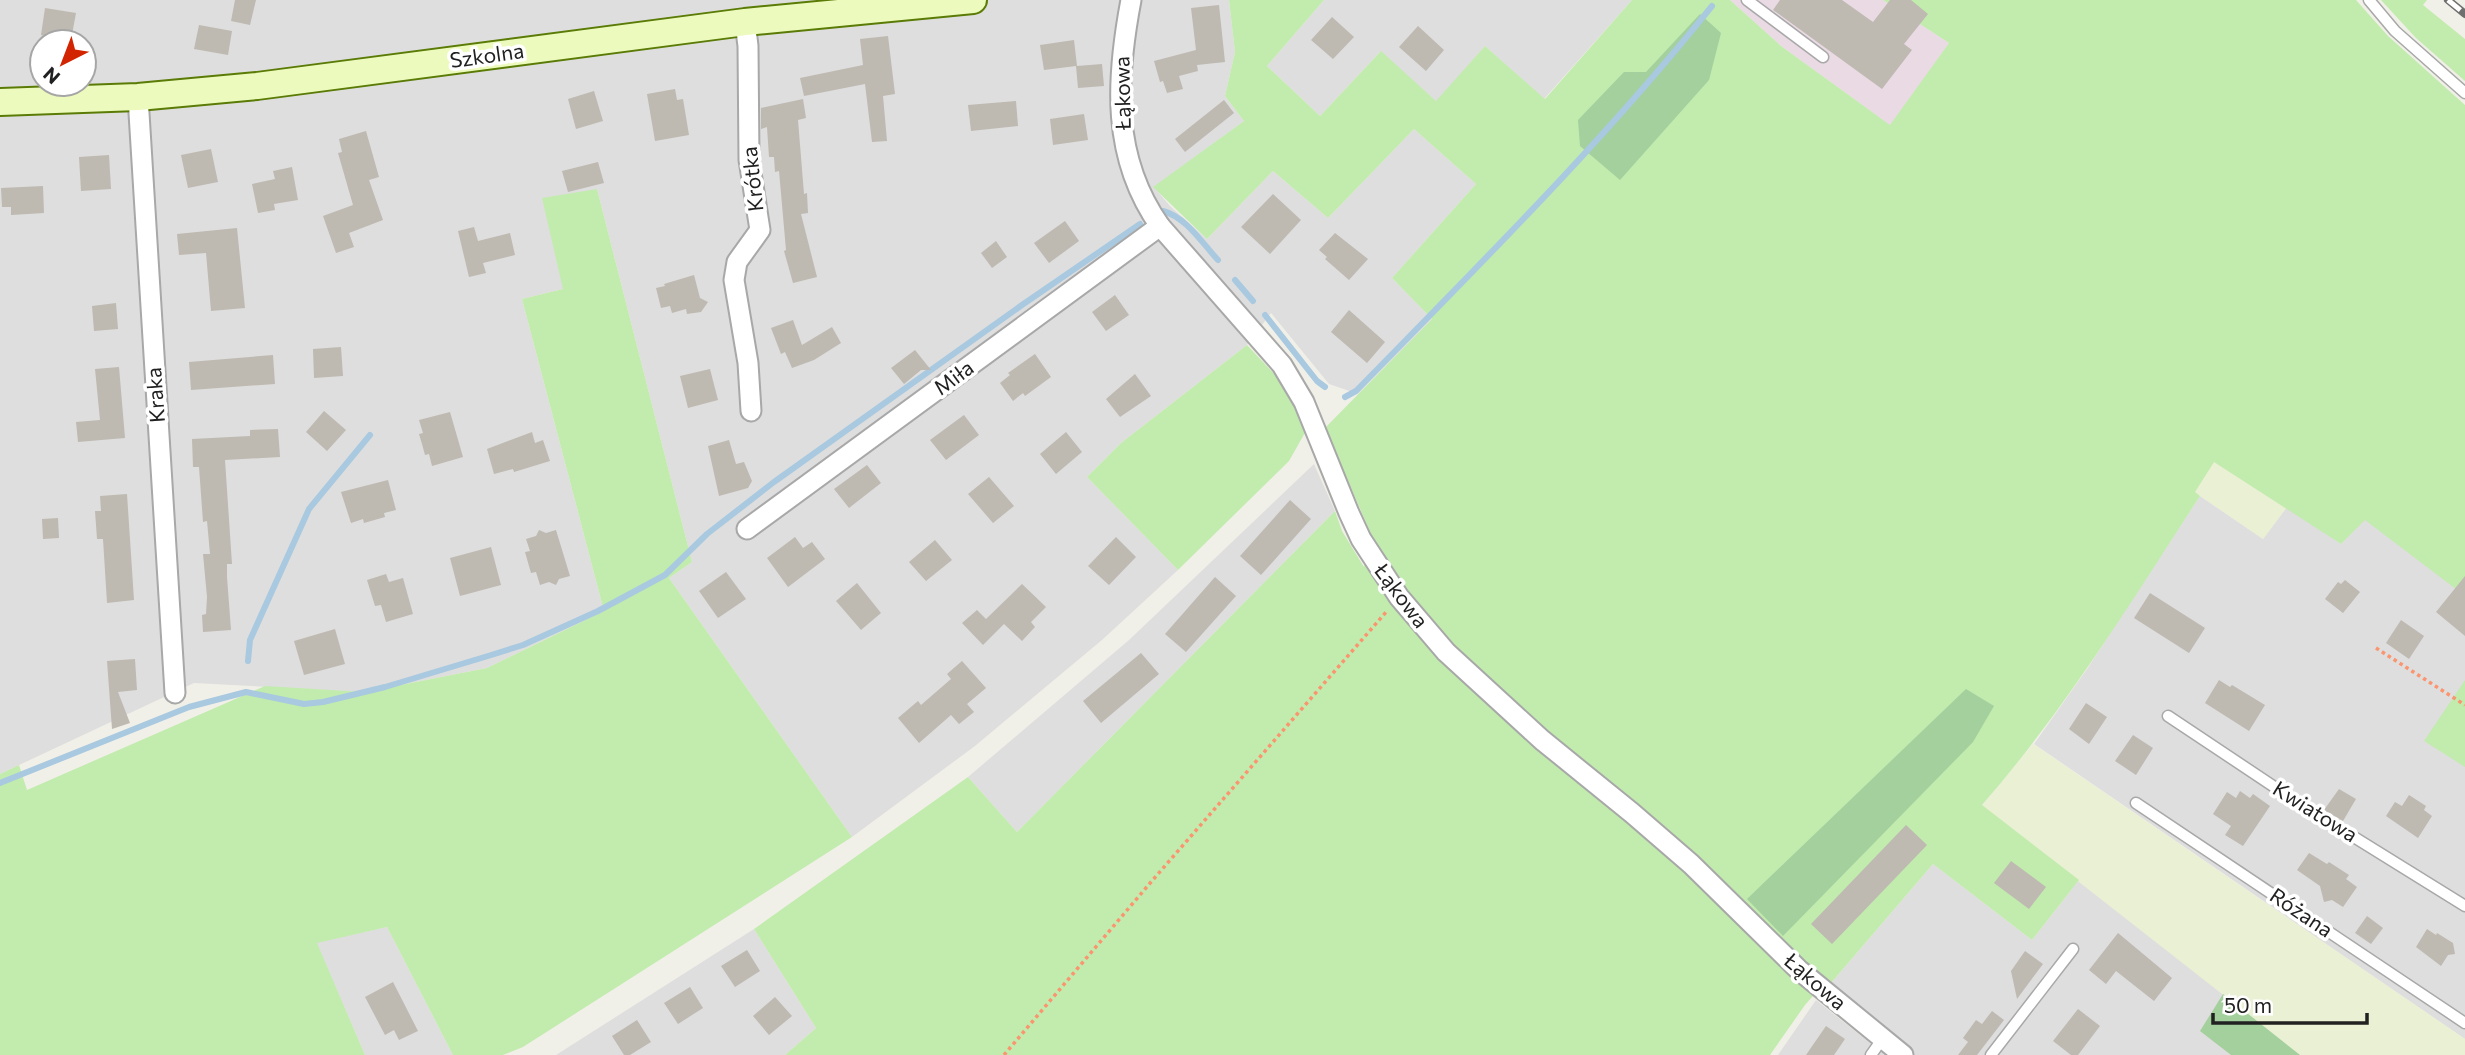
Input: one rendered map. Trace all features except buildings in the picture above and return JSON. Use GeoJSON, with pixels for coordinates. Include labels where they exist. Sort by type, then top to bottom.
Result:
{"type":"FeatureCollection","features":[{"type":"Feature","properties":{"kind":"street","name":"Szkolna"},"geometry":{"type":"LineString","coordinates":[[0,102],[138,97],[270,85],[858,6],[973,0]]}},
{"type":"Feature","properties":{"kind":"street","name":"Łąkowa"},"geometry":{"type":"LineString","coordinates":[[1131,0],[1120,74],[1124,138],[1134,181],[1160,226],[1282,365],[1304,402],[1357,530],[1376,565],[1399,597],[1446,652],[1483,688],[1642,821],[1720,891],[1799,970],[1903,1055]]}},
{"type":"Feature","properties":{"kind":"street","name":"Krótka"},"geometry":{"type":"LineString","coordinates":[[745,22],[748,46],[749,160],[760,230],[737,261],[734,280],[748,363],[751,411]]}},
{"type":"Feature","properties":{"kind":"street","name":"Kraka"},"geometry":{"type":"LineString","coordinates":[[138,97],[175,693]]}},
{"type":"Feature","properties":{"kind":"street","name":"Miła"},"geometry":{"type":"LineString","coordinates":[[747,529],[1160,226]]}},
{"type":"Feature","properties":{"kind":"lane"},"geometry":{"type":"LineString","coordinates":[[1747,0],[1823,57]]}},
{"type":"Feature","properties":{"kind":"lane"},"geometry":{"type":"LineString","coordinates":[[2369,0],[2395,31],[2465,93]]}},
{"type":"Feature","properties":{"kind":"lane","name":"Kwiatowa"},"geometry":{"type":"LineString","coordinates":[[2168,716],[2291,798],[2465,906]]}},
{"type":"Feature","properties":{"kind":"lane","name":"Różana"},"geometry":{"type":"LineString","coordinates":[[2136,803],[2465,1023]]}},
{"type":"Feature","properties":{"kind":"lane"},"geometry":{"type":"LineString","coordinates":[[1990,1055],[2073,949]]}},
{"type":"Feature","properties":{"kind":"lane"},"geometry":{"type":"LineString","coordinates":[[1871,1055],[1882,1038]]}},
{"type":"Feature","properties":{"kind":"path"},"geometry":{"type":"LineString","coordinates":[[1004,1055],[1399,597]]}},
{"type":"Feature","properties":{"kind":"path"},"geometry":{"type":"LineString","coordinates":[[2376,648],[2465,705]]}},
{"type":"Feature","properties":{"kind":"shaded area"},"geometry":{"type":"Polygon","coordinates":[[[0,0],[1229,0],[1235,52],[1225,96],[1244,121],[1154,187],[1170,206],[1207,239],[1273,171],[1328,218],[1414,129],[1476,184],[1392,278],[1432,319],[1358,394],[1329,384],[1271,313],[1247,345],[1121,443],[1087,477],[1178,570],[1102,640],[975,746],[852,837],[669,578],[692,562],[597,189],[563,289],[522,299],[604,611],[487,668],[365,692],[194,683],[0,774],[0,0]]]}},
{"type":"Feature","properties":{"kind":"shaded area"},"geometry":{"type":"Polygon","coordinates":[[[1324,0],[1632,0],[1544,99],[1485,46],[1437,102],[1380,52],[1320,116],[1267,66],[1324,0]]]}},
{"type":"Feature","properties":{"kind":"shaded area"},"geometry":{"type":"Polygon","coordinates":[[[1730,0],[1883,0],[1949,43],[1891,126],[1781,46],[1730,0]]]}},
{"type":"Feature","properties":{"kind":"shaded area"},"geometry":{"type":"Polygon","coordinates":[[[1314,464],[1335,511],[1017,832],[968,777],[1129,640],[1314,464]]]}},
{"type":"Feature","properties":{"kind":"shaded area"},"geometry":{"type":"Polygon","coordinates":[[[2390,493],[2465,559],[2465,1039],[2034,744],[2087,669],[2200,496],[2263,539],[2287,507],[2341,544],[2390,493]]]}},
{"type":"Feature","properties":{"kind":"shaded area"},"geometry":{"type":"Polygon","coordinates":[[[1933,864],[2032,940],[2079,880],[2300,1055],[1915,1055],[1831,983],[1933,864]]]}},
{"type":"Feature","properties":{"kind":"shaded area"},"geometry":{"type":"Polygon","coordinates":[[[387,927],[453,1055],[365,1055],[316,942],[387,927]]]}},
{"type":"Feature","properties":{"kind":"shaded area"},"geometry":{"type":"Polygon","coordinates":[[[754,929],[816,1028],[785,1055],[556,1055],[754,929]]]}},
{"type":"Feature","properties":{"kind":"shaded area"},"geometry":{"type":"Polygon","coordinates":[[[1816,1000],[1885,1055],[1778,1055],[1816,1000]]]}},
{"type":"Feature","properties":{"kind":"green space"},"geometry":{"type":"Polygon","coordinates":[[[1229,0],[1324,0],[1267,66],[1320,116],[1381,51],[1436,101],[1485,46],[1545,99],[1632,0],[1730,0],[1781,46],[1890,125],[1949,43],[1883,0],[2356,0],[2388,36],[2465,105],[2465,596],[2365,520],[2341,544],[2214,462],[2195,492],[2200,496],[2096,655],[2041,732],[1982,805],[2079,880],[2032,940],[1933,864],[1831,983],[1827,980],[1805,1005],[1770,1055],[785,1055],[816,1028],[754,929],[968,777],[1017,832],[1335,511],[1342,531],[1364,567],[1371,534],[1325,428],[1432,319],[1392,278],[1476,184],[1414,129],[1328,218],[1273,171],[1207,239],[1153,187],[1244,121],[1225,96],[1235,52],[1229,0]]]}},
{"type":"Feature","properties":{"kind":"green space"},"geometry":{"type":"Polygon","coordinates":[[[2381,0],[2427,0],[2423,5],[2465,39],[2465,81],[2416,38],[2381,0]]]}},
{"type":"Feature","properties":{"kind":"green space"},"geometry":{"type":"Polygon","coordinates":[[[1700,14],[1721,33],[1709,80],[1620,180],[1580,146],[1578,120],[1624,72],[1646,72],[1700,14]]]}},
{"type":"Feature","properties":{"kind":"green space"},"geometry":{"type":"Polygon","coordinates":[[[597,189],[692,562],[669,578],[852,837],[523,1047],[503,1055],[453,1055],[387,927],[317,943],[365,1055],[0,1055],[0,774],[19,765],[27,790],[265,686],[365,692],[487,668],[604,611],[522,299],[563,289],[542,198],[597,189]]]}},
{"type":"Feature","properties":{"kind":"green space"},"geometry":{"type":"Polygon","coordinates":[[[1247,345],[1281,381],[1306,431],[1289,461],[1178,570],[1087,477],[1121,443],[1247,345]]]}},
{"type":"Feature","properties":{"kind":"green space"},"geometry":{"type":"Polygon","coordinates":[[[2134,412],[2287,507],[2263,539],[2141,460],[2134,412]]]}},
{"type":"Feature","properties":{"kind":"green space"},"geometry":{"type":"Polygon","coordinates":[[[2465,680],[2465,767],[2424,741],[2465,680]]]}},
{"type":"Feature","properties":{"kind":"green space"},"geometry":{"type":"Polygon","coordinates":[[[1966,689],[1994,706],[1973,742],[1783,936],[1747,899],[1966,689]]]}},
{"type":"Feature","properties":{"kind":"green space"},"geometry":{"type":"Polygon","coordinates":[[[2033,744],[2465,1039],[2465,1055],[2300,1055],[1982,806],[2033,744]]]}},
{"type":"Feature","properties":{"kind":"green space"},"geometry":{"type":"Polygon","coordinates":[[[2223,994],[2300,1055],[2231,1055],[2200,1031],[2223,994]]]}},
{"type":"Feature","properties":{"kind":"waterway"},"geometry":{"type":"LineString","coordinates":[[1345,397],[1356,391],[1539,203],[1628,106],[1712,6]]}},
{"type":"Feature","properties":{"kind":"waterway"},"geometry":{"type":"LineString","coordinates":[[1163,211],[1187,225],[1218,260]]}},
{"type":"Feature","properties":{"kind":"waterway"},"geometry":{"type":"LineString","coordinates":[[0,783],[189,707],[246,692],[304,704],[323,702],[385,687],[523,645],[598,611],[665,575],[707,534],[774,482],[1140,224]]}},
{"type":"Feature","properties":{"kind":"waterway"},"geometry":{"type":"LineString","coordinates":[[1235,280],[1253,301]]}},
{"type":"Feature","properties":{"kind":"waterway"},"geometry":{"type":"LineString","coordinates":[[1265,315],[1317,381],[1325,387]]}},
{"type":"Feature","properties":{"kind":"waterway"},"geometry":{"type":"LineString","coordinates":[[248,661],[250,640],[309,509],[370,435]]}},
{"type":"Feature","properties":{"kind":"railway"},"geometry":{"type":"LineString","coordinates":[[2448,0],[2465,14]]}}]}
